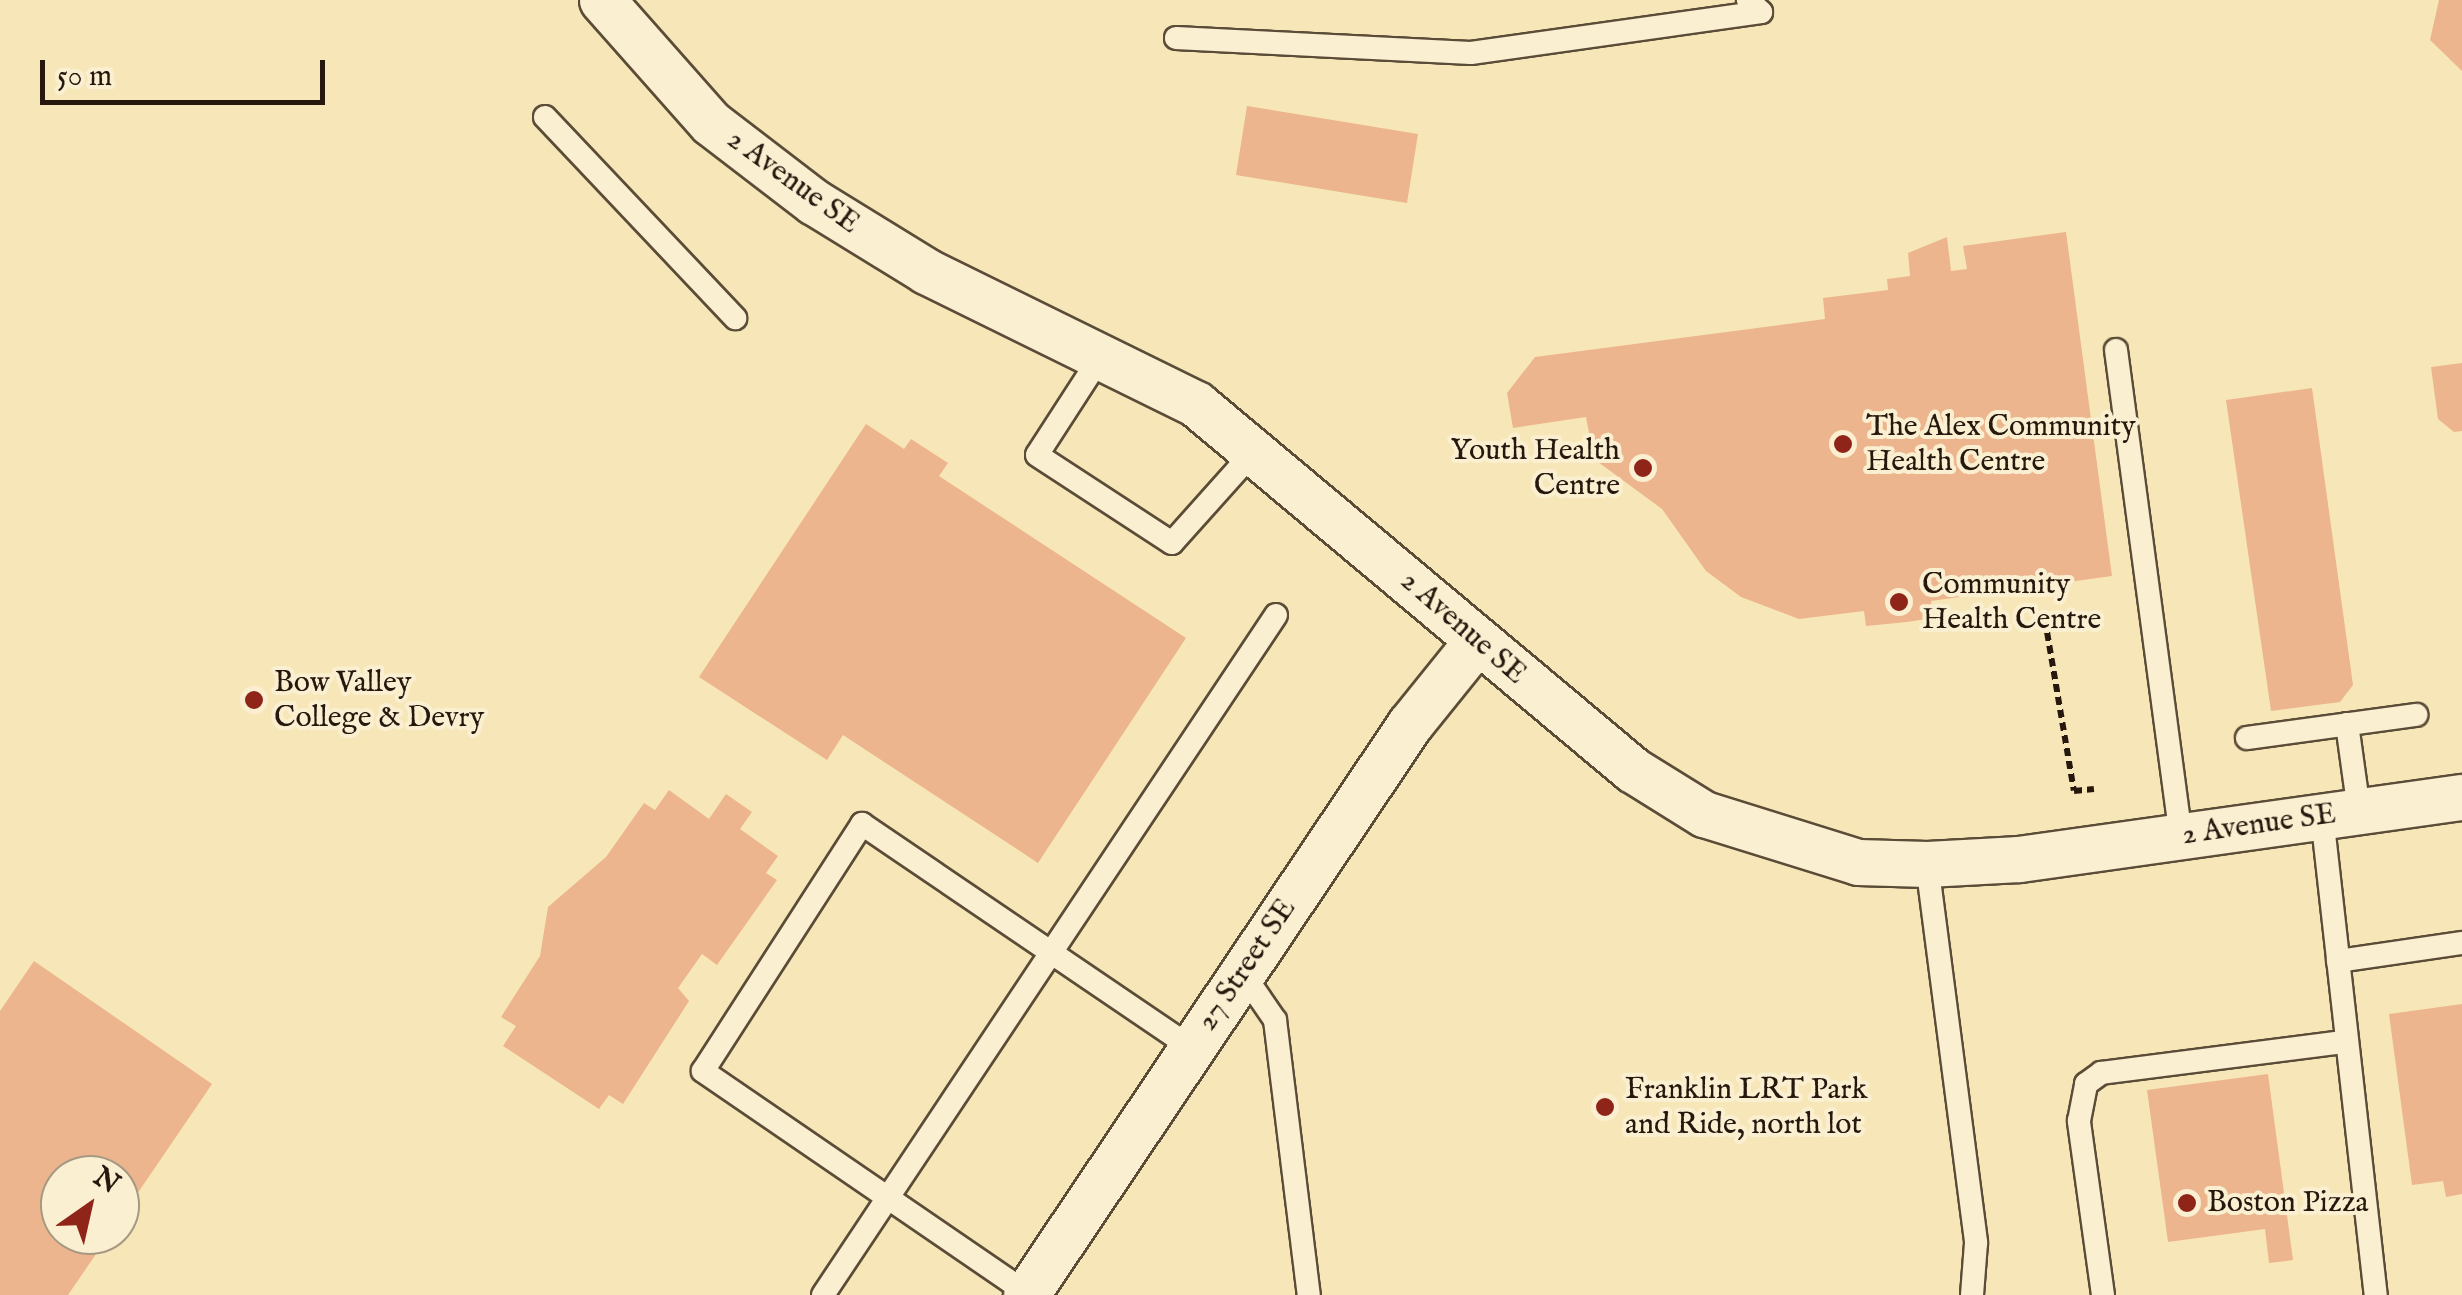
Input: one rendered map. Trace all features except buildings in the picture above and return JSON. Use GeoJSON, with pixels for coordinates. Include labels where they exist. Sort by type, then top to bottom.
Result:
{"type":"FeatureCollection","features":[{"type":"Feature","properties":{"kind":"street","name":"2 Avenue SE"},"geometry":{"type":"LineString","coordinates":[[602,0],[711,123],[814,202],[926,271],[1103,354],[1258,448],[1476,641],[1633,770],[1704,814],[1858,862],[1926,864],[2182,836],[2462,797]]}},
{"type":"Feature","properties":{"kind":"street","name":"27 Street SE"},"geometry":{"type":"LineString","coordinates":[[1027,1294],[1242,972],[1476,641]]}},
{"type":"Feature","properties":{"kind":"lane"},"geometry":{"type":"LineString","coordinates":[[1176,38],[1470,53],[1761,12],[1748,0]]}},
{"type":"Feature","properties":{"kind":"lane"},"geometry":{"type":"LineString","coordinates":[[545,117],[736,318]]}},
{"type":"Feature","properties":{"kind":"lane"},"geometry":{"type":"LineString","coordinates":[[2116,350],[2182,836]]}},
{"type":"Feature","properties":{"kind":"lane"},"geometry":{"type":"LineString","coordinates":[[1103,354],[1037,454],[1172,543],[1258,448]]}},
{"type":"Feature","properties":{"kind":"lane"},"geometry":{"type":"LineString","coordinates":[[823,1295],[1276,614]]}},
{"type":"Feature","properties":{"kind":"lane"},"geometry":{"type":"LineString","coordinates":[[2248,738],[2416,715]]}},
{"type":"Feature","properties":{"kind":"lane"},"geometry":{"type":"LineString","coordinates":[[2347,724],[2338,961],[2344,1042],[2376,1295]]}},
{"type":"Feature","properties":{"kind":"lane"},"geometry":{"type":"LineString","coordinates":[[1027,1294],[704,1071],[862,824],[1192,1048]]}},
{"type":"Feature","properties":{"kind":"lane"},"geometry":{"type":"LineString","coordinates":[[1926,864],[1976,1243],[1972,1295]]}},
{"type":"Feature","properties":{"kind":"lane"},"geometry":{"type":"LineString","coordinates":[[2338,961],[2462,942]]}},
{"type":"Feature","properties":{"kind":"lane"},"geometry":{"type":"LineString","coordinates":[[1242,972],[1276,1020],[1310,1295]]}},
{"type":"Feature","properties":{"kind":"lane"},"geometry":{"type":"LineString","coordinates":[[2103,1295],[2079,1122],[2086,1084],[2101,1073],[2344,1042]]}},
{"type":"Feature","properties":{"kind":"path"},"geometry":{"type":"LineString","coordinates":[[2045,620],[2074,791],[2094,789]]}},
{"type":"Feature","properties":{"kind":"place","name":"The Alex Community Health Centre"},"geometry":{"type":"Point","coordinates":[1843,444]}},
{"type":"Feature","properties":{"kind":"place","name":"Youth Health Centre"},"geometry":{"type":"Point","coordinates":[1643,468]}},
{"type":"Feature","properties":{"kind":"place","name":"Community Health Centre"},"geometry":{"type":"Point","coordinates":[1899,602]}},
{"type":"Feature","properties":{"kind":"place","name":"Bow Valley College & Devry"},"geometry":{"type":"Point","coordinates":[254,700]}},
{"type":"Feature","properties":{"kind":"place","name":"Franklin LRT Park and Ride, north lot"},"geometry":{"type":"Point","coordinates":[1605,1107]}},
{"type":"Feature","properties":{"kind":"place","name":"Boston Pizza"},"geometry":{"type":"Point","coordinates":[2187,1203]}}]}
